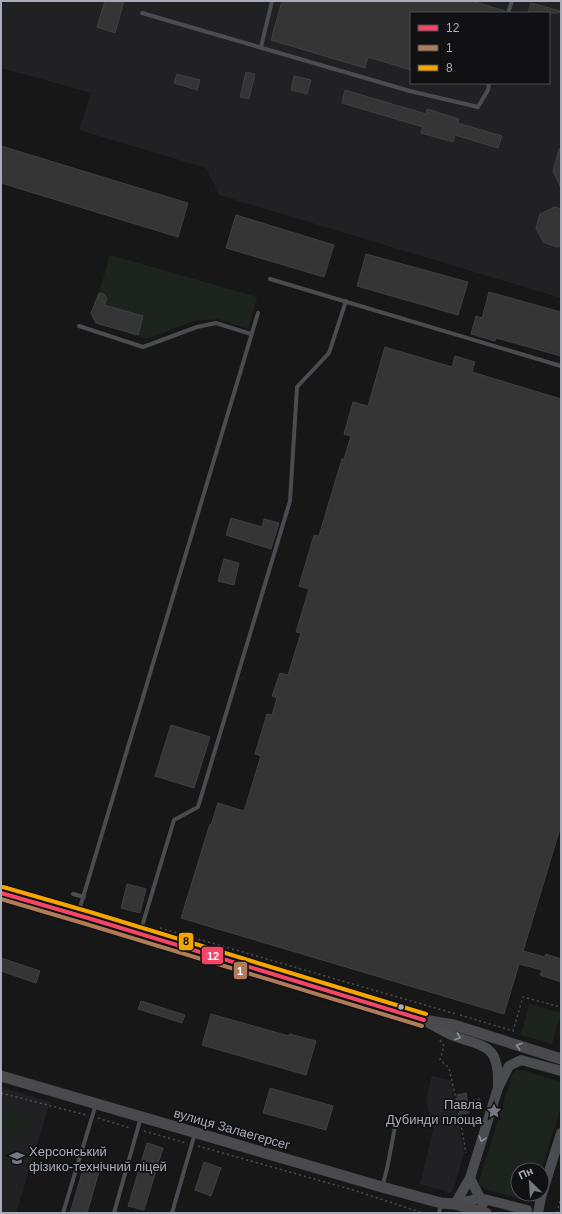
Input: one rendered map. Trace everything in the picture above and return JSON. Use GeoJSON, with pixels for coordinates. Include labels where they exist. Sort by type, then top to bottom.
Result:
{"type":"FeatureCollection","features":[{"type":"Feature","properties":{"kind":"main road"},"geometry":{"type":"LineString","coordinates":[[1,893],[140,933],[424,1020],[454,1025],[559,1060]]}},
{"type":"Feature","properties":{"kind":"main road","name":"вулиця Залаегерсег"},"geometry":{"type":"LineString","coordinates":[[1,1076],[382,1187],[440,1208],[455,1204],[486,1213]]}},
{"type":"Feature","properties":{"kind":"street"},"geometry":{"type":"LineString","coordinates":[[424,1020],[449,1034],[486,1047],[494,1055],[498,1070],[498,1088]]}},
{"type":"Feature","properties":{"kind":"street"},"geometry":{"type":"LineString","coordinates":[[455,1204],[470,1178],[498,1088],[509,1066],[521,1060],[561,1071]]}},
{"type":"Feature","properties":{"kind":"street"},"geometry":{"type":"LineString","coordinates":[[550,1168],[561,1132]]}},
{"type":"Feature","properties":{"kind":"street"},"geometry":{"type":"LineString","coordinates":[[470,1178],[486,1213]]}},
{"type":"Feature","properties":{"kind":"street"},"geometry":{"type":"LineString","coordinates":[[455,1204],[480,1198],[525,1212],[536,1202]]}},
{"type":"Feature","properties":{"kind":"street"},"geometry":{"type":"LineString","coordinates":[[538,1213],[540,1202]]}},
{"type":"Feature","properties":{"kind":"lane"},"geometry":{"type":"LineString","coordinates":[[261,47],[272,1]]}},
{"type":"Feature","properties":{"kind":"lane"},"geometry":{"type":"LineString","coordinates":[[508,12],[512,1]]}},
{"type":"Feature","properties":{"kind":"lane"},"geometry":{"type":"LineString","coordinates":[[142,13],[410,91],[478,107],[488,90],[489,84]]}},
{"type":"Feature","properties":{"kind":"lane"},"geometry":{"type":"LineString","coordinates":[[270,279],[561,366]]}},
{"type":"Feature","properties":{"kind":"lane"},"geometry":{"type":"LineString","coordinates":[[140,933],[174,820],[198,807],[290,501],[297,387],[329,353],[346,301]]}},
{"type":"Feature","properties":{"kind":"lane"},"geometry":{"type":"LineString","coordinates":[[78,915],[258,313]]}},
{"type":"Feature","properties":{"kind":"lane"},"geometry":{"type":"LineString","coordinates":[[79,326],[143,346],[197,327],[216,324],[252,334]]}},
{"type":"Feature","properties":{"kind":"lane"},"geometry":{"type":"LineString","coordinates":[[73,894],[84,897]]}},
{"type":"Feature","properties":{"kind":"lane"},"geometry":{"type":"LineString","coordinates":[[63,1213],[96,1104]]}},
{"type":"Feature","properties":{"kind":"lane"},"geometry":{"type":"LineString","coordinates":[[114,1213],[141,1117]]}},
{"type":"Feature","properties":{"kind":"lane"},"geometry":{"type":"LineString","coordinates":[[382,1187],[388,1169],[395,1127]]}},
{"type":"Feature","properties":{"kind":"lane"},"geometry":{"type":"LineString","coordinates":[[172,1213],[195,1132]]}},
{"type":"Feature","properties":{"kind":"path"},"geometry":{"type":"LineString","coordinates":[[160,929],[513,1031],[523,997],[561,1007]]}},
{"type":"Feature","properties":{"kind":"path"},"geometry":{"type":"LineString","coordinates":[[438,1036],[444,1046],[440,1060],[449,1068],[466,1153]]}},
{"type":"Feature","properties":{"kind":"path"},"geometry":{"type":"LineString","coordinates":[[1,1093],[137,1129],[353,1190],[423,1213]]}},
{"type":"Feature","properties":{"kind":"path"},"geometry":{"type":"LineString","coordinates":[[457,1103],[482,1099]]}},
{"type":"Feature","properties":{"kind":"path"},"geometry":{"type":"LineString","coordinates":[[557,1213],[561,1196]]}},
{"type":"Feature","properties":{"kind":"shaded area"},"geometry":{"type":"Polygon","coordinates":[[[1,1],[561,1],[561,298],[219,195],[206,168],[79,130],[91,93],[1,68],[1,1]]]}},
{"type":"Feature","properties":{"kind":"shaded area"},"geometry":{"type":"Polygon","coordinates":[[[110,255],[257,297],[248,329],[217,319],[194,321],[147,339],[95,323],[91,313],[99,293],[110,255]]]}},
{"type":"Feature","properties":{"kind":"shaded area"},"geometry":{"type":"Polygon","coordinates":[[[529,1004],[561,1013],[552,1044],[521,1035],[529,1004]]]}},
{"type":"Feature","properties":{"kind":"shaded area"},"geometry":{"type":"Polygon","coordinates":[[[516,1070],[522,1070],[561,1082],[561,1107],[544,1162],[510,1162],[510,1196],[485,1189],[479,1182],[512,1075],[516,1070]]]}},
{"type":"Feature","properties":{"kind":"shaded area"},"geometry":{"type":"Polygon","coordinates":[[[432,1076],[451,1080],[464,1154],[452,1193],[420,1184],[433,1130],[426,1098],[432,1076]]]}},
{"type":"Feature","properties":{"kind":"shaded area","name":"Херсонський фізико-технічний ліцей"},"geometry":{"type":"Polygon","coordinates":[[[1,1087],[50,1102],[16,1213],[1,1213],[1,1087]]]}},
{"type":"Feature","properties":{"kind":"shaded area"},"geometry":{"type":"Polygon","coordinates":[[[1,1107],[28,1115],[20,1141],[1,1135],[1,1107]]]}},
{"type":"Feature","properties":{"kind":"building"},"geometry":{"type":"Polygon","coordinates":[[[105,1],[124,1],[115,33],[97,27],[105,1]]]}},
{"type":"Feature","properties":{"kind":"building"},"geometry":{"type":"Polygon","coordinates":[[[282,1],[472,1],[505,11],[410,12],[410,70],[368,57],[365,68],[271,40],[282,1]]]}},
{"type":"Feature","properties":{"kind":"building"},"geometry":{"type":"Polygon","coordinates":[[[531,3],[560,11],[559,13],[528,12],[531,3]]]}},
{"type":"Feature","properties":{"kind":"building"},"geometry":{"type":"Polygon","coordinates":[[[246,72],[255,74],[249,99],[240,97],[246,72]]]}},
{"type":"Feature","properties":{"kind":"building"},"geometry":{"type":"Polygon","coordinates":[[[177,74],[200,80],[197,90],[174,83],[177,74]]]}},
{"type":"Feature","properties":{"kind":"building"},"geometry":{"type":"Polygon","coordinates":[[[294,76],[311,80],[307,94],[291,90],[294,76]]]}},
{"type":"Feature","properties":{"kind":"building"},"geometry":{"type":"Polygon","coordinates":[[[345,90],[426,114],[427,109],[459,119],[458,123],[502,136],[498,148],[455,135],[453,142],[421,133],[423,127],[342,103],[345,90]]]}},
{"type":"Feature","properties":{"kind":"building"},"geometry":{"type":"Polygon","coordinates":[[[1,146],[188,203],[178,237],[1,183],[1,146]]]}},
{"type":"Feature","properties":{"kind":"building"},"geometry":{"type":"Polygon","coordinates":[[[559,149],[561,149],[561,188],[553,171],[559,149]]]}},
{"type":"Feature","properties":{"kind":"building"},"geometry":{"type":"Polygon","coordinates":[[[555,207],[561,209],[561,245],[557,247],[543,242],[536,228],[540,214],[555,207]]]}},
{"type":"Feature","properties":{"kind":"building"},"geometry":{"type":"Polygon","coordinates":[[[236,215],[334,245],[324,277],[226,248],[236,215]]]}},
{"type":"Feature","properties":{"kind":"building"},"geometry":{"type":"Polygon","coordinates":[[[366,254],[468,282],[458,315],[357,286],[366,254]]]}},
{"type":"Feature","properties":{"kind":"building"},"geometry":{"type":"Polygon","coordinates":[[[489,292],[561,312],[561,356],[496,338],[495,341],[471,334],[476,316],[482,318],[489,292]]]}},
{"type":"Feature","properties":{"kind":"building"},"geometry":{"type":"Polygon","coordinates":[[[99,293],[104,294],[107,299],[104,305],[143,316],[138,335],[96,323],[91,313],[99,293]]]}},
{"type":"Feature","properties":{"kind":"building"},"geometry":{"type":"Polygon","coordinates":[[[385,347],[452,367],[455,356],[475,362],[472,372],[561,399],[561,825],[523,951],[545,957],[546,954],[561,959],[561,982],[540,975],[542,970],[519,964],[504,1014],[181,918],[218,803],[244,811],[261,756],[255,754],[267,714],[272,715],[277,698],[272,696],[280,673],[288,675],[301,633],[296,632],[309,589],[299,586],[314,535],[319,536],[342,459],[344,459],[351,436],[344,434],[353,402],[368,406],[385,347]]]}},
{"type":"Feature","properties":{"kind":"building"},"geometry":{"type":"Polygon","coordinates":[[[231,518],[262,527],[264,519],[279,523],[271,549],[226,535],[231,518]]]}},
{"type":"Feature","properties":{"kind":"building"},"geometry":{"type":"Polygon","coordinates":[[[224,559],[239,563],[234,585],[218,581],[224,559]]]}},
{"type":"Feature","properties":{"kind":"building"},"geometry":{"type":"Polygon","coordinates":[[[171,725],[210,737],[194,788],[155,776],[171,725]]]}},
{"type":"Feature","properties":{"kind":"building"},"geometry":{"type":"Polygon","coordinates":[[[127,884],[146,889],[140,913],[121,908],[127,884]]]}},
{"type":"Feature","properties":{"kind":"building"},"geometry":{"type":"Polygon","coordinates":[[[1,958],[40,971],[36,983],[1,971],[1,958]]]}},
{"type":"Feature","properties":{"kind":"building"},"geometry":{"type":"Polygon","coordinates":[[[141,1001],[185,1015],[182,1023],[138,1009],[141,1001]]]}},
{"type":"Feature","properties":{"kind":"building"},"geometry":{"type":"Polygon","coordinates":[[[211,1014],[289,1036],[290,1034],[316,1041],[306,1075],[202,1045],[211,1014]]]}},
{"type":"Feature","properties":{"kind":"building"},"geometry":{"type":"Polygon","coordinates":[[[270,1088],[333,1106],[326,1130],[263,1113],[270,1088]]]}},
{"type":"Feature","properties":{"kind":"building"},"geometry":{"type":"Polygon","coordinates":[[[466,1093],[469,1113],[460,1114],[457,1095],[466,1093]]]}},
{"type":"Feature","properties":{"kind":"building"},"geometry":{"type":"Polygon","coordinates":[[[147,1143],[163,1148],[144,1210],[128,1206],[147,1143]]]}},
{"type":"Feature","properties":{"kind":"building"},"geometry":{"type":"Polygon","coordinates":[[[204,1162],[221,1168],[211,1196],[195,1190],[204,1162]]]}},
{"type":"Feature","properties":{"kind":"building"},"geometry":{"type":"Polygon","coordinates":[[[85,1163],[100,1168],[87,1213],[70,1213],[85,1163]]]}},
{"type":"Feature","properties":{"kind":"transit line","name":"8"},"geometry":{"type":"LineString","coordinates":[[3,887],[426,1014]]}},
{"type":"Feature","properties":{"kind":"transit line","name":"12"},"geometry":{"type":"LineString","coordinates":[[1,893],[424,1020]]}},
{"type":"Feature","properties":{"kind":"transit line","name":"1"},"geometry":{"type":"LineString","coordinates":[[1,899],[422,1026]]}},
{"type":"Feature","properties":{"kind":"place","name":"Павла Дубинди площа"},"geometry":{"type":"Point","coordinates":[494,1111]}},
{"type":"Feature","properties":{"kind":"place","name":"Херсонський фізико-технічний ліцей"},"geometry":{"type":"Point","coordinates":[17,1158]}}]}
